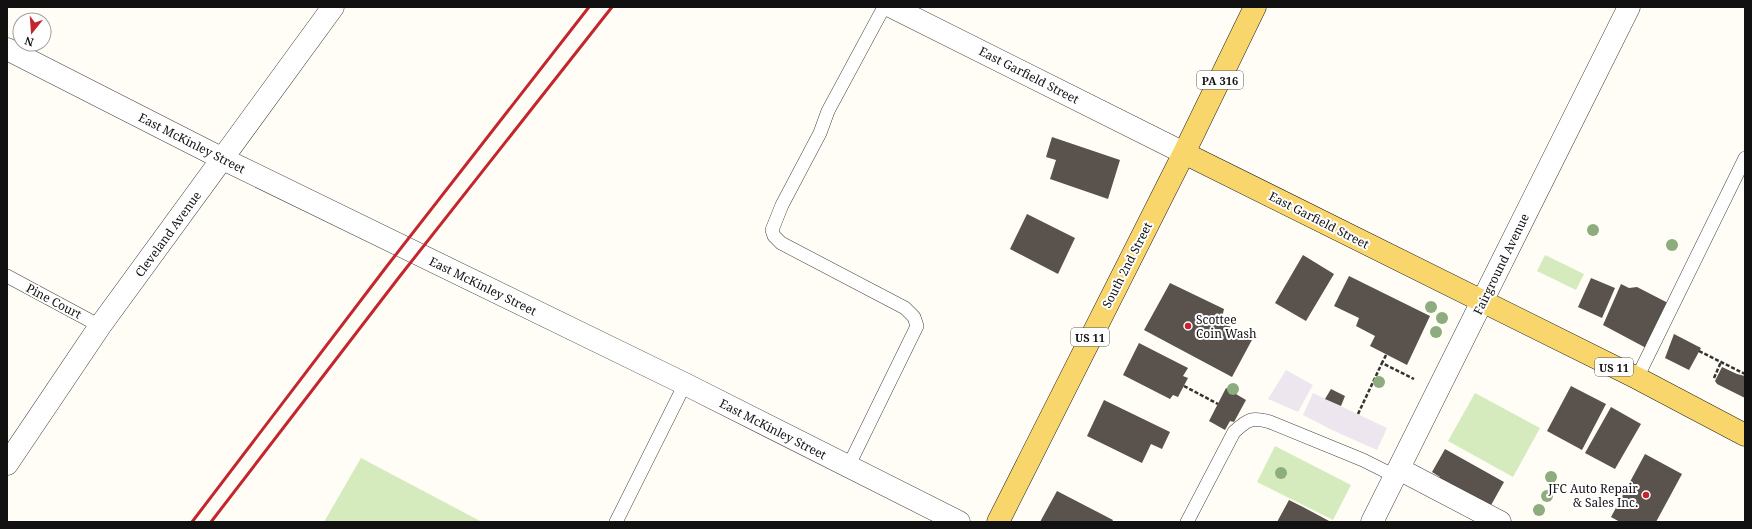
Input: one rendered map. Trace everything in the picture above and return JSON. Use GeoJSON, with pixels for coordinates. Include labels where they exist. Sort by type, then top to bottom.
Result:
{"type":"FeatureCollection","features":[{"type":"Feature","properties":{"kind":"main road","name":"South 2nd Street"},"geometry":{"type":"LineString","coordinates":[[998,522],[1184,153],[1255,7]]}},
{"type":"Feature","properties":{"kind":"main road","name":"East Garfield Street"},"geometry":{"type":"LineString","coordinates":[[1184,153],[1637,378],[1745,435]]}},
{"type":"Feature","properties":{"kind":"street","name":"Cleveland Avenue"},"geometry":{"type":"LineString","coordinates":[[7,464],[100,326],[333,7]]}},
{"type":"Feature","properties":{"kind":"street","name":"East Garfield Street"},"geometry":{"type":"LineString","coordinates":[[892,7],[1184,153]]}},
{"type":"Feature","properties":{"kind":"street","name":"Fairground Avenue"},"geometry":{"type":"LineString","coordinates":[[1372,522],[1629,7]]}},
{"type":"Feature","properties":{"kind":"street","name":"East McKinley Street"},"geometry":{"type":"LineString","coordinates":[[7,49],[222,159],[685,384],[959,522]]}},
{"type":"Feature","properties":{"kind":"street"},"geometry":{"type":"LineString","coordinates":[[1397,473],[1500,522]]}},
{"type":"Feature","properties":{"kind":"lane"},"geometry":{"type":"LineString","coordinates":[[848,467],[917,326],[914,317],[905,308],[781,243],[774,236],[772,230],[782,205],[820,133],[828,111],[884,7]]}},
{"type":"Feature","properties":{"kind":"lane"},"geometry":{"type":"LineString","coordinates":[[1637,378],[1745,158]]}},
{"type":"Feature","properties":{"kind":"lane","name":"Pine Court"},"geometry":{"type":"LineString","coordinates":[[7,276],[100,326]]}},
{"type":"Feature","properties":{"kind":"lane"},"geometry":{"type":"LineString","coordinates":[[616,522],[685,384]]}},
{"type":"Feature","properties":{"kind":"lane"},"geometry":{"type":"LineString","coordinates":[[1187,522],[1234,432],[1244,423],[1255,418],[1270,422],[1397,473]]}},
{"type":"Feature","properties":{"kind":"path"},"geometry":{"type":"LineString","coordinates":[[1699,351],[1745,374]]}},
{"type":"Feature","properties":{"kind":"path"},"geometry":{"type":"LineString","coordinates":[[1358,414],[1386,355]]}},
{"type":"Feature","properties":{"kind":"path"},"geometry":{"type":"LineString","coordinates":[[1714,378],[1721,362]]}},
{"type":"Feature","properties":{"kind":"path"},"geometry":{"type":"LineString","coordinates":[[1382,363],[1414,379]]}},
{"type":"Feature","properties":{"kind":"path"},"geometry":{"type":"LineString","coordinates":[[1184,386],[1218,404]]}},
{"type":"Feature","properties":{"kind":"shaded area"},"geometry":{"type":"Polygon","coordinates":[[[1286,370],[1313,385],[1298,412],[1268,399],[1286,370]]]}},
{"type":"Feature","properties":{"kind":"shaded area"},"geometry":{"type":"Polygon","coordinates":[[[1313,393],[1387,428],[1377,450],[1303,415],[1313,393]]]}},
{"type":"Feature","properties":{"kind":"green space"},"geometry":{"type":"Polygon","coordinates":[[[1545,255],[1584,274],[1576,290],[1537,271],[1545,255]]]}},
{"type":"Feature","properties":{"kind":"green space"},"geometry":{"type":"Polygon","coordinates":[[[1475,393],[1540,428],[1513,477],[1448,441],[1475,393]]]}},
{"type":"Feature","properties":{"kind":"green space"},"geometry":{"type":"Polygon","coordinates":[[[1275,446],[1351,485],[1333,520],[1257,482],[1275,446]]]}},
{"type":"Feature","properties":{"kind":"green space"},"geometry":{"type":"Polygon","coordinates":[[[361,458],[482,522],[324,522],[361,458]]]}},
{"type":"Feature","properties":{"kind":"building"},"geometry":{"type":"Polygon","coordinates":[[[1052,137],[1120,160],[1108,199],[1050,179],[1056,160],[1046,157],[1052,137]]]}},
{"type":"Feature","properties":{"kind":"building"},"geometry":{"type":"Polygon","coordinates":[[[1027,214],[1075,238],[1058,274],[1010,249],[1027,214]]]}},
{"type":"Feature","properties":{"kind":"building"},"geometry":{"type":"Polygon","coordinates":[[[1303,255],[1334,274],[1306,321],[1275,303],[1303,255]]]}},
{"type":"Feature","properties":{"kind":"building"},"geometry":{"type":"Polygon","coordinates":[[[1349,276],[1430,316],[1407,365],[1370,346],[1375,336],[1356,326],[1359,318],[1334,306],[1349,276]]]}},
{"type":"Feature","properties":{"kind":"building"},"geometry":{"type":"Polygon","coordinates":[[[1591,278],[1615,288],[1602,318],[1578,307],[1591,278]]]}},
{"type":"Feature","properties":{"kind":"building","name":"Scottee Coin Wash"},"geometry":{"type":"Polygon","coordinates":[[[1170,283],[1224,309],[1221,322],[1253,338],[1232,377],[1144,330],[1170,283]]]}},
{"type":"Feature","properties":{"kind":"building"},"geometry":{"type":"Polygon","coordinates":[[[1621,284],[1629,288],[1637,287],[1670,304],[1648,349],[1603,325],[1621,284]]]}},
{"type":"Feature","properties":{"kind":"building"},"geometry":{"type":"Polygon","coordinates":[[[1674,334],[1701,348],[1689,370],[1665,358],[1674,334]]]}},
{"type":"Feature","properties":{"kind":"building"},"geometry":{"type":"Polygon","coordinates":[[[1139,343],[1188,368],[1183,376],[1188,378],[1178,397],[1173,395],[1170,399],[1123,375],[1139,343]]]}},
{"type":"Feature","properties":{"kind":"building"},"geometry":{"type":"Polygon","coordinates":[[[1722,367],[1745,376],[1745,398],[1717,384],[1715,381],[1722,367]]]}},
{"type":"Feature","properties":{"kind":"building"},"geometry":{"type":"Polygon","coordinates":[[[1571,386],[1606,404],[1582,450],[1547,431],[1571,386]]]}},
{"type":"Feature","properties":{"kind":"building"},"geometry":{"type":"Polygon","coordinates":[[[1226,388],[1246,400],[1234,422],[1230,421],[1225,430],[1209,421],[1226,388]]]}},
{"type":"Feature","properties":{"kind":"building"},"geometry":{"type":"Polygon","coordinates":[[[1331,389],[1345,396],[1341,406],[1325,399],[1331,389]]]}},
{"type":"Feature","properties":{"kind":"building"},"geometry":{"type":"Polygon","coordinates":[[[1104,400],[1170,432],[1162,449],[1151,444],[1142,463],[1087,436],[1104,400]]]}},
{"type":"Feature","properties":{"kind":"building"},"geometry":{"type":"Polygon","coordinates":[[[1611,407],[1641,424],[1615,469],[1585,453],[1611,407]]]}},
{"type":"Feature","properties":{"kind":"building"},"geometry":{"type":"Polygon","coordinates":[[[1445,449],[1504,482],[1490,507],[1437,482],[1440,477],[1432,472],[1445,449]]]}},
{"type":"Feature","properties":{"kind":"building","name":"JFC Auto Repair & Sales Inc."},"geometry":{"type":"Polygon","coordinates":[[[1645,454],[1682,474],[1656,522],[1620,522],[1611,517],[1645,454]]]}},
{"type":"Feature","properties":{"kind":"building"},"geometry":{"type":"Polygon","coordinates":[[[1057,491],[1113,520],[1112,522],[1040,522],[1057,491]]]}},
{"type":"Feature","properties":{"kind":"building"},"geometry":{"type":"Polygon","coordinates":[[[1289,500],[1303,507],[1331,522],[1277,522],[1289,500]]]}},
{"type":"Feature","properties":{"kind":"railway"},"geometry":{"type":"LineString","coordinates":[[192,522],[387,266],[589,7]]}},
{"type":"Feature","properties":{"kind":"railway"},"geometry":{"type":"LineString","coordinates":[[211,522],[400,276],[612,7]]}},
{"type":"Feature","properties":{"kind":"place","name":"Scottee Coin Wash"},"geometry":{"type":"Point","coordinates":[1188,326]}},
{"type":"Feature","properties":{"kind":"place","name":"JFC Auto Repair & Sales Inc."},"geometry":{"type":"Point","coordinates":[1646,495]}}]}
